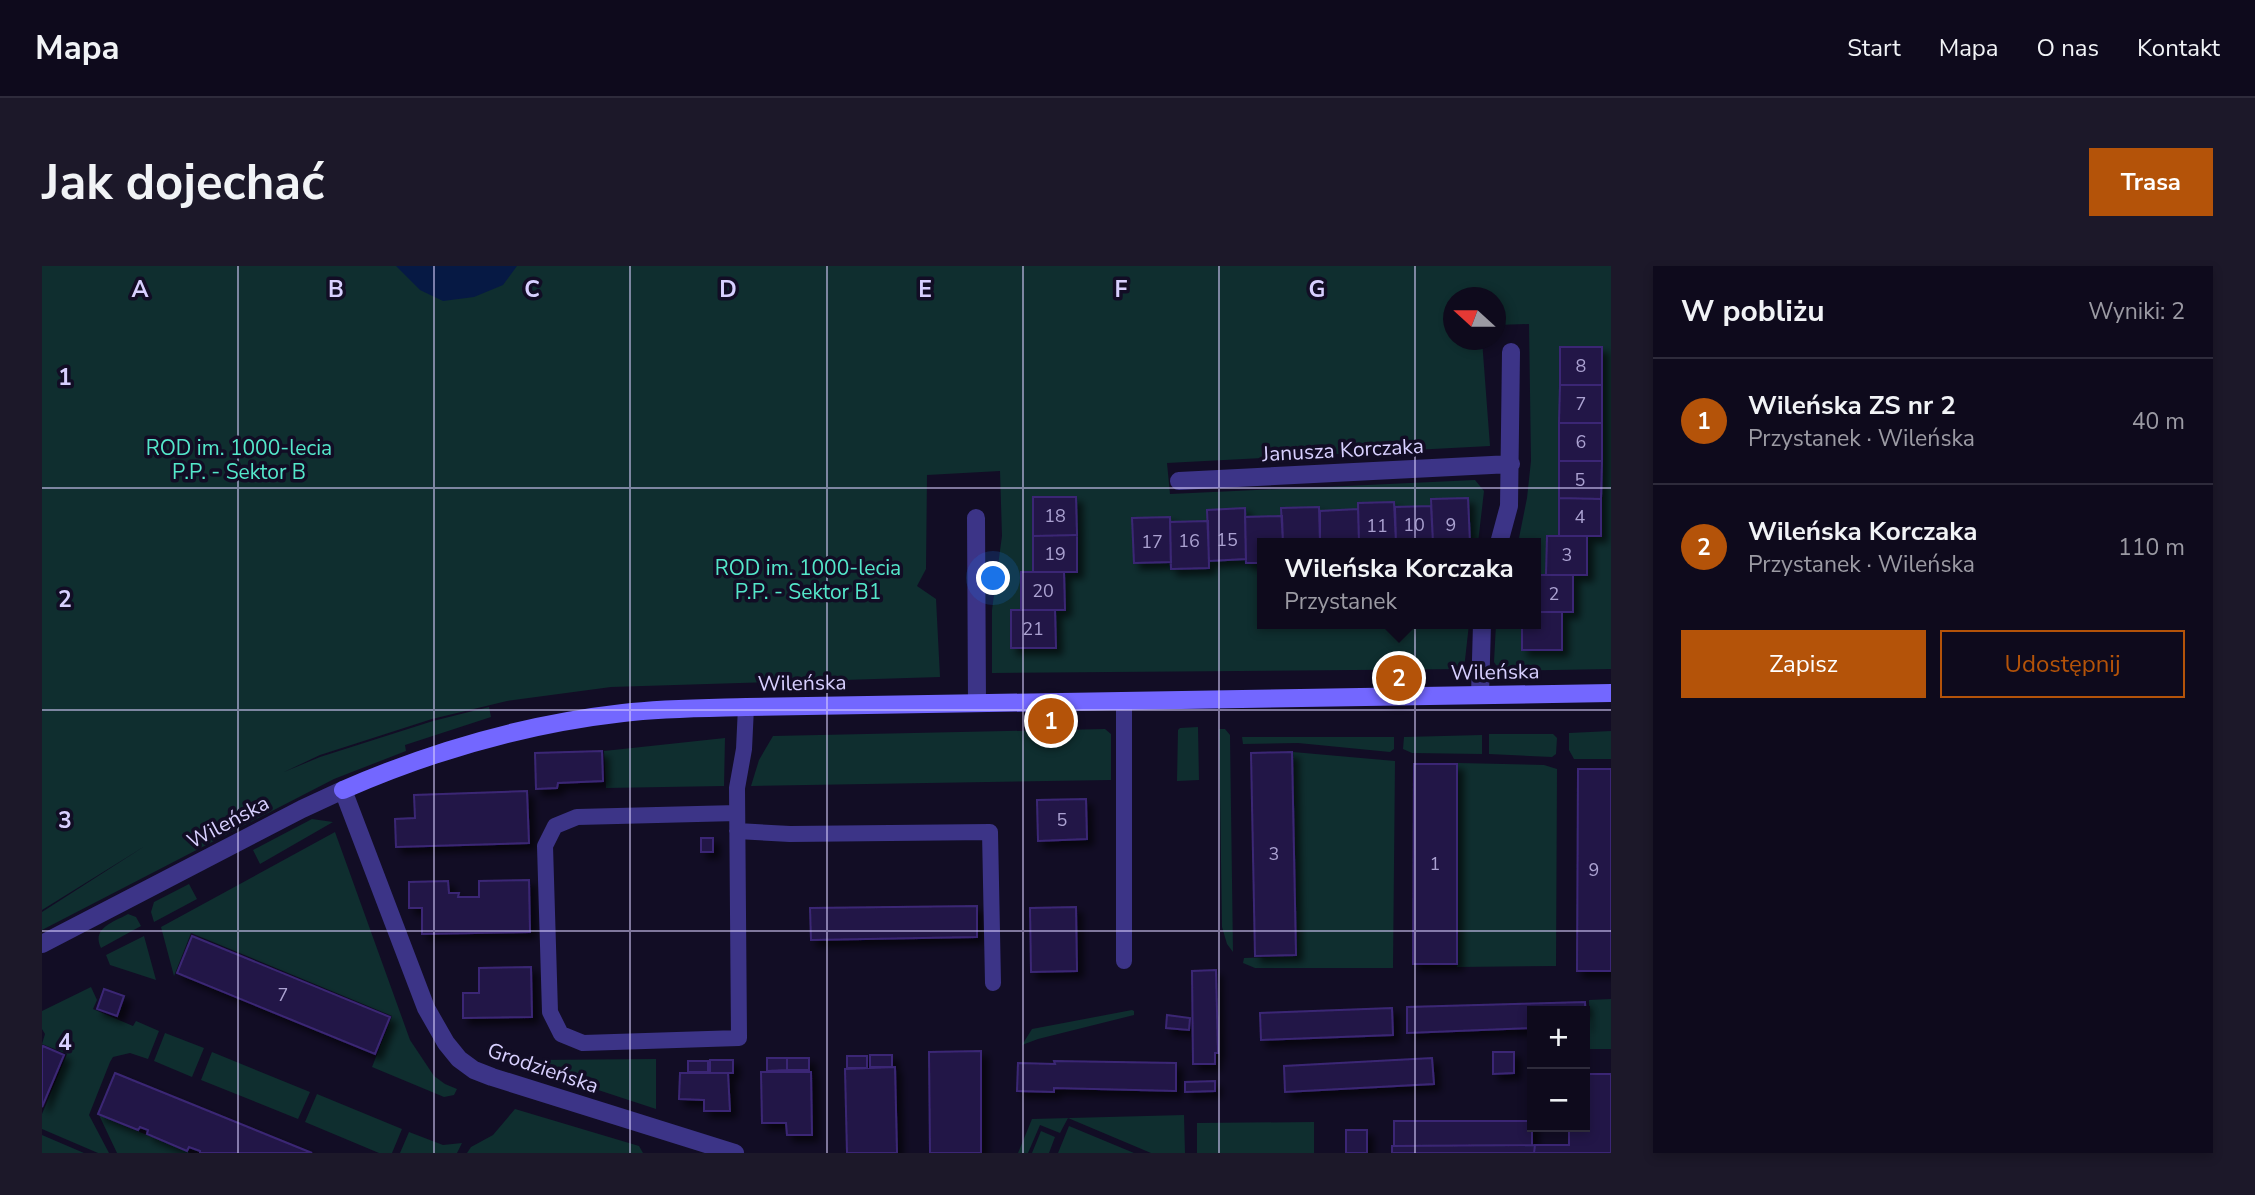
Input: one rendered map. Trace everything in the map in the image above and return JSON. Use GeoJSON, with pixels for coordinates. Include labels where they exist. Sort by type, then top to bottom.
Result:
{"type":"FeatureCollection","features":[{"type":"Feature","properties":{"kind":"street"},"geometry":{"type":"LineString","coordinates":[[1500,538],[1509,506],[1511,352]]}},
{"type":"Feature","properties":{"kind":"street","name":"Janusza Korczaka"},"geometry":{"type":"LineString","coordinates":[[1179,481],[1511,464]]}},
{"type":"Feature","properties":{"kind":"street"},"geometry":{"type":"LineString","coordinates":[[976,518],[977,703]]}},
{"type":"Feature","properties":{"kind":"street"},"geometry":{"type":"LineString","coordinates":[[1480,695],[1482,629]]}},
{"type":"Feature","properties":{"kind":"street","name":"Wileńska"},"geometry":{"type":"LineString","coordinates":[[42,944],[302,809],[394,769],[500,735],[625,712],[746,707],[1611,693]]}},
{"type":"Feature","properties":{"kind":"street","name":"Grodzieńska"},"geometry":{"type":"LineString","coordinates":[[342,790],[426,1008],[446,1043],[459,1059],[474,1070],[492,1077],[735,1153]]}},
{"type":"Feature","properties":{"kind":"lane"},"geometry":{"type":"LineString","coordinates":[[1124,701],[1124,961]]}},
{"type":"Feature","properties":{"kind":"lane"},"geometry":{"type":"LineString","coordinates":[[737,813],[577,817],[555,826],[545,846],[550,1012],[561,1034],[583,1043],[739,1038],[737,788],[744,749],[746,707]]}},
{"type":"Feature","properties":{"kind":"lane"},"geometry":{"type":"LineString","coordinates":[[737,831],[790,834],[990,832],[993,983]]}},
{"type":"Feature","properties":{"kind":"green space"},"geometry":{"type":"Polygon","coordinates":[[[42,266],[1611,266],[1611,669],[1500,671],[1494,662],[1496,629],[1541,629],[1541,538],[1519,538],[1531,461],[1529,324],[1506,325],[1506,287],[1443,287],[1443,350],[1483,350],[1490,446],[1167,463],[1170,494],[1475,480],[1484,491],[1479,538],[1257,538],[1257,629],[1468,629],[1464,669],[992,673],[992,610],[1002,536],[1000,471],[927,475],[926,569],[917,586],[936,599],[940,677],[611,687],[507,701],[432,719],[320,755],[284,772],[320,757],[433,721],[489,707],[491,717],[405,745],[406,751],[334,779],[42,930],[42,912],[145,846],[42,910],[42,266]]]}},
{"type":"Feature","properties":{"kind":"green space"},"geometry":{"type":"Polygon","coordinates":[[[1198,727],[1199,780],[1177,781],[1178,730],[1198,727]]]}},
{"type":"Feature","properties":{"kind":"green space"},"geometry":{"type":"Polygon","coordinates":[[[1105,729],[1111,734],[1111,780],[751,786],[759,760],[773,736],[1105,729]]]}},
{"type":"Feature","properties":{"kind":"green space"},"geometry":{"type":"Polygon","coordinates":[[[1219,729],[1225,729],[1230,735],[1233,952],[1227,944],[1222,927],[1219,729]]]}},
{"type":"Feature","properties":{"kind":"green space"},"geometry":{"type":"Polygon","coordinates":[[[1611,731],[1611,759],[1574,759],[1569,750],[1569,733],[1611,731]]]}},
{"type":"Feature","properties":{"kind":"green space"},"geometry":{"type":"Polygon","coordinates":[[[1489,734],[1553,734],[1557,738],[1556,754],[1552,757],[1489,754],[1489,734]]]}},
{"type":"Feature","properties":{"kind":"green space"},"geometry":{"type":"Polygon","coordinates":[[[1482,735],[1482,754],[1412,753],[1403,749],[1404,737],[1482,735]]]}},
{"type":"Feature","properties":{"kind":"green space"},"geometry":{"type":"Polygon","coordinates":[[[1242,737],[1394,737],[1394,749],[1390,752],[1298,743],[1243,744],[1242,737]]]}},
{"type":"Feature","properties":{"kind":"green space"},"geometry":{"type":"Polygon","coordinates":[[[725,738],[724,786],[606,788],[604,751],[725,738]]]}},
{"type":"Feature","properties":{"kind":"green space"},"geometry":{"type":"Polygon","coordinates":[[[1293,752],[1395,761],[1393,968],[1255,968],[1243,963],[1244,958],[1297,956],[1293,752]]]}},
{"type":"Feature","properties":{"kind":"green space"},"geometry":{"type":"Polygon","coordinates":[[[1458,763],[1544,765],[1557,769],[1556,966],[1457,967],[1458,763]]]}},
{"type":"Feature","properties":{"kind":"green space"},"geometry":{"type":"Polygon","coordinates":[[[312,819],[333,822],[260,864],[253,850],[312,819]]]}},
{"type":"Feature","properties":{"kind":"green space"},"geometry":{"type":"Polygon","coordinates":[[[335,832],[410,1040],[434,1076],[457,1089],[454,1095],[444,1097],[372,1067],[392,1016],[191,933],[174,976],[161,927],[335,832]]]}},
{"type":"Feature","properties":{"kind":"green space"},"geometry":{"type":"Polygon","coordinates":[[[189,884],[197,899],[154,922],[151,912],[154,902],[189,884]]]}},
{"type":"Feature","properties":{"kind":"green space"},"geometry":{"type":"Polygon","coordinates":[[[128,914],[136,917],[141,926],[101,948],[101,931],[128,914]]]}},
{"type":"Feature","properties":{"kind":"green space"},"geometry":{"type":"Polygon","coordinates":[[[144,936],[156,980],[110,965],[106,955],[144,936]]]}},
{"type":"Feature","properties":{"kind":"green space"},"geometry":{"type":"Polygon","coordinates":[[[91,987],[97,1000],[93,1009],[133,1026],[136,1021],[159,1031],[148,1059],[130,1053],[113,1057],[110,1062],[89,1115],[109,1153],[98,1153],[42,1129],[42,1114],[67,1054],[42,1044],[45,1034],[42,1029],[42,1011],[91,987]]]}},
{"type":"Feature","properties":{"kind":"green space"},"geometry":{"type":"Polygon","coordinates":[[[1611,999],[1611,1049],[1590,1049],[1589,1000],[1611,999]]]}},
{"type":"Feature","properties":{"kind":"green space"},"geometry":{"type":"Polygon","coordinates":[[[1132,1010],[1134,1015],[1022,1045],[1032,1029],[1132,1010]]]}},
{"type":"Feature","properties":{"kind":"green space"},"geometry":{"type":"Polygon","coordinates":[[[165,1033],[204,1048],[192,1077],[154,1061],[165,1033]]]}},
{"type":"Feature","properties":{"kind":"green space"},"geometry":{"type":"Polygon","coordinates":[[[212,1052],[310,1092],[298,1119],[201,1080],[212,1052]]]}},
{"type":"Feature","properties":{"kind":"green space"},"geometry":{"type":"Polygon","coordinates":[[[656,1059],[656,1109],[531,1068],[533,1060],[656,1059]]]}},
{"type":"Feature","properties":{"kind":"green space"},"geometry":{"type":"Polygon","coordinates":[[[317,1094],[402,1129],[392,1153],[379,1153],[305,1122],[317,1094]]]}},
{"type":"Feature","properties":{"kind":"green space"},"geometry":{"type":"Polygon","coordinates":[[[515,1109],[639,1146],[643,1153],[467,1153],[471,1147],[493,1135],[515,1109]]]}},
{"type":"Feature","properties":{"kind":"green space"},"geometry":{"type":"Polygon","coordinates":[[[99,1115],[190,1153],[117,1153],[99,1115]]]}},
{"type":"Feature","properties":{"kind":"green space"},"geometry":{"type":"Polygon","coordinates":[[[1184,1115],[1185,1153],[1151,1153],[1068,1118],[1184,1115]]]}},
{"type":"Feature","properties":{"kind":"green space"},"geometry":{"type":"Polygon","coordinates":[[[1068,1118],[1060,1133],[1040,1125],[1028,1153],[1018,1153],[1032,1119],[1068,1118]]]}},
{"type":"Feature","properties":{"kind":"green space"},"geometry":{"type":"Polygon","coordinates":[[[1314,1122],[1314,1153],[1197,1153],[1197,1123],[1314,1122]]]}},
{"type":"Feature","properties":{"kind":"green space"},"geometry":{"type":"Polygon","coordinates":[[[1069,1126],[1134,1153],[1058,1153],[1069,1126]]]}},
{"type":"Feature","properties":{"kind":"green space"},"geometry":{"type":"Polygon","coordinates":[[[1041,1131],[1055,1137],[1049,1153],[1032,1153],[1041,1131]]]}},
{"type":"Feature","properties":{"kind":"green space"},"geometry":{"type":"Polygon","coordinates":[[[409,1132],[443,1145],[462,1143],[457,1153],[400,1153],[409,1132]]]}},
{"type":"Feature","properties":{"kind":"green space"},"geometry":{"type":"Polygon","coordinates":[[[42,1135],[84,1153],[42,1153],[42,1135]]]}},
{"type":"Feature","properties":{"kind":"water"},"geometry":{"type":"Polygon","coordinates":[[[396,266],[517,266],[503,285],[474,297],[443,301],[420,290],[396,266]]]}},
{"type":"Feature","properties":{"kind":"building"},"geometry":{"type":"Polygon","coordinates":[[[1560,347],[1602,347],[1602,385],[1560,385],[1560,347]]]}},
{"type":"Feature","properties":{"kind":"building"},"geometry":{"type":"Polygon","coordinates":[[[1560,385],[1602,385],[1602,423],[1559,423],[1560,385]]]}},
{"type":"Feature","properties":{"kind":"building"},"geometry":{"type":"Polygon","coordinates":[[[1559,423],[1602,423],[1602,461],[1559,461],[1559,423]]]}},
{"type":"Feature","properties":{"kind":"building"},"geometry":{"type":"Polygon","coordinates":[[[1559,461],[1602,461],[1601,499],[1559,498],[1559,461]]]}},
{"type":"Feature","properties":{"kind":"building"},"geometry":{"type":"Polygon","coordinates":[[[1033,497],[1076,497],[1077,535],[1033,536],[1033,497]]]}},
{"type":"Feature","properties":{"kind":"building"},"geometry":{"type":"Polygon","coordinates":[[[1468,498],[1470,538],[1433,538],[1431,499],[1468,498]]]}},
{"type":"Feature","properties":{"kind":"building"},"geometry":{"type":"Polygon","coordinates":[[[1559,498],[1601,499],[1601,536],[1559,536],[1559,498]]]}},
{"type":"Feature","properties":{"kind":"building"},"geometry":{"type":"Polygon","coordinates":[[[1394,502],[1396,538],[1359,538],[1358,503],[1394,502]]]}},
{"type":"Feature","properties":{"kind":"building"},"geometry":{"type":"Polygon","coordinates":[[[1431,506],[1433,538],[1396,538],[1395,507],[1431,506]]]}},
{"type":"Feature","properties":{"kind":"building"},"geometry":{"type":"Polygon","coordinates":[[[1319,507],[1320,538],[1283,538],[1281,508],[1319,507]]]}},
{"type":"Feature","properties":{"kind":"building"},"geometry":{"type":"Polygon","coordinates":[[[1245,508],[1246,559],[1209,561],[1207,510],[1245,508]]]}},
{"type":"Feature","properties":{"kind":"building"},"geometry":{"type":"Polygon","coordinates":[[[1358,509],[1359,538],[1320,538],[1320,511],[1358,509]]]}},
{"type":"Feature","properties":{"kind":"building"},"geometry":{"type":"Polygon","coordinates":[[[1282,516],[1283,538],[1257,538],[1257,563],[1246,563],[1245,517],[1282,516]]]}},
{"type":"Feature","properties":{"kind":"building"},"geometry":{"type":"Polygon","coordinates":[[[1170,517],[1171,562],[1134,563],[1132,518],[1170,517]]]}},
{"type":"Feature","properties":{"kind":"building"},"geometry":{"type":"Polygon","coordinates":[[[1208,521],[1209,568],[1171,569],[1170,522],[1208,521]]]}},
{"type":"Feature","properties":{"kind":"building"},"geometry":{"type":"Polygon","coordinates":[[[1077,535],[1077,572],[1033,572],[1033,536],[1077,535]]]}},
{"type":"Feature","properties":{"kind":"building"},"geometry":{"type":"Polygon","coordinates":[[[1547,536],[1587,536],[1587,575],[1546,575],[1547,536]]]}},
{"type":"Feature","properties":{"kind":"building"},"geometry":{"type":"Polygon","coordinates":[[[1021,572],[1064,572],[1065,610],[1021,610],[1021,572]]]}},
{"type":"Feature","properties":{"kind":"building"},"geometry":{"type":"Polygon","coordinates":[[[1541,575],[1573,575],[1573,612],[1541,612],[1541,575]]]}},
{"type":"Feature","properties":{"kind":"building"},"geometry":{"type":"Polygon","coordinates":[[[1011,610],[1055,610],[1056,648],[1011,648],[1011,610]]]}},
{"type":"Feature","properties":{"kind":"building"},"geometry":{"type":"Polygon","coordinates":[[[1541,612],[1562,612],[1562,650],[1522,650],[1522,629],[1541,629],[1541,612]]]}},
{"type":"Feature","properties":{"kind":"building"},"geometry":{"type":"Polygon","coordinates":[[[602,751],[603,781],[558,783],[557,788],[536,789],[535,753],[602,751]]]}},
{"type":"Feature","properties":{"kind":"building"},"geometry":{"type":"Polygon","coordinates":[[[1292,752],[1296,955],[1255,956],[1251,753],[1292,752]]]}},
{"type":"Feature","properties":{"kind":"building"},"geometry":{"type":"Polygon","coordinates":[[[1414,764],[1457,764],[1457,964],[1413,964],[1414,764]]]}},
{"type":"Feature","properties":{"kind":"building"},"geometry":{"type":"Polygon","coordinates":[[[1578,769],[1611,769],[1611,971],[1577,971],[1578,769]]]}},
{"type":"Feature","properties":{"kind":"building"},"geometry":{"type":"Polygon","coordinates":[[[527,791],[529,843],[396,847],[395,819],[415,818],[414,795],[527,791]]]}},
{"type":"Feature","properties":{"kind":"building"},"geometry":{"type":"Polygon","coordinates":[[[1086,799],[1087,839],[1038,841],[1037,800],[1086,799]]]}},
{"type":"Feature","properties":{"kind":"building"},"geometry":{"type":"Polygon","coordinates":[[[701,838],[713,838],[713,852],[701,852],[701,838]]]}},
{"type":"Feature","properties":{"kind":"building"},"geometry":{"type":"Polygon","coordinates":[[[529,880],[530,932],[422,934],[422,908],[409,908],[409,882],[448,881],[449,893],[459,893],[458,897],[479,897],[479,881],[529,880]]]}},
{"type":"Feature","properties":{"kind":"building"},"geometry":{"type":"Polygon","coordinates":[[[977,906],[977,937],[811,940],[810,908],[977,906]]]}},
{"type":"Feature","properties":{"kind":"building"},"geometry":{"type":"Polygon","coordinates":[[[1076,907],[1077,971],[1031,972],[1030,908],[1076,907]]]}},
{"type":"Feature","properties":{"kind":"building"},"geometry":{"type":"Polygon","coordinates":[[[192,936],[390,1017],[375,1054],[177,973],[192,936]]]}},
{"type":"Feature","properties":{"kind":"building"},"geometry":{"type":"Polygon","coordinates":[[[531,967],[532,1017],[463,1018],[463,993],[479,993],[479,968],[531,967]]]}},
{"type":"Feature","properties":{"kind":"building"},"geometry":{"type":"Polygon","coordinates":[[[1216,970],[1218,1053],[1215,1053],[1215,1064],[1193,1064],[1192,971],[1216,970]]]}},
{"type":"Feature","properties":{"kind":"building"},"geometry":{"type":"Polygon","coordinates":[[[104,989],[124,996],[117,1016],[97,1009],[104,989]]]}},
{"type":"Feature","properties":{"kind":"building"},"geometry":{"type":"Polygon","coordinates":[[[1585,1002],[1585,1006],[1527,1006],[1527,1028],[1407,1033],[1407,1007],[1585,1002]]]}},
{"type":"Feature","properties":{"kind":"building"},"geometry":{"type":"Polygon","coordinates":[[[1392,1008],[1393,1035],[1261,1040],[1260,1013],[1392,1008]]]}},
{"type":"Feature","properties":{"kind":"building"},"geometry":{"type":"Polygon","coordinates":[[[1167,1015],[1190,1018],[1189,1030],[1166,1028],[1167,1015]]]}},
{"type":"Feature","properties":{"kind":"building"},"geometry":{"type":"Polygon","coordinates":[[[43,1046],[64,1055],[42,1107],[42,1049],[43,1046]]]}},
{"type":"Feature","properties":{"kind":"building"},"geometry":{"type":"Polygon","coordinates":[[[981,1051],[981,1153],[930,1153],[929,1052],[981,1051]]]}},
{"type":"Feature","properties":{"kind":"building"},"geometry":{"type":"Polygon","coordinates":[[[1493,1052],[1514,1052],[1514,1073],[1493,1074],[1493,1052]]]}},
{"type":"Feature","properties":{"kind":"building"},"geometry":{"type":"Polygon","coordinates":[[[870,1055],[892,1055],[892,1067],[870,1067],[870,1055]]]}},
{"type":"Feature","properties":{"kind":"building"},"geometry":{"type":"Polygon","coordinates":[[[847,1056],[867,1056],[867,1068],[847,1068],[847,1056]]]}},
{"type":"Feature","properties":{"kind":"building"},"geometry":{"type":"Polygon","coordinates":[[[767,1058],[787,1058],[787,1070],[767,1071],[767,1058]]]}},
{"type":"Feature","properties":{"kind":"building"},"geometry":{"type":"Polygon","coordinates":[[[787,1058],[809,1058],[809,1070],[787,1070],[787,1058]]]}},
{"type":"Feature","properties":{"kind":"building"},"geometry":{"type":"Polygon","coordinates":[[[1432,1058],[1434,1084],[1285,1092],[1284,1066],[1432,1058]]]}},
{"type":"Feature","properties":{"kind":"building"},"geometry":{"type":"Polygon","coordinates":[[[710,1060],[733,1060],[733,1073],[710,1073],[710,1060]]]}},
{"type":"Feature","properties":{"kind":"building"},"geometry":{"type":"Polygon","coordinates":[[[688,1061],[708,1061],[708,1072],[688,1072],[688,1061]]]}},
{"type":"Feature","properties":{"kind":"building"},"geometry":{"type":"Polygon","coordinates":[[[1054,1061],[1176,1063],[1176,1091],[1054,1088],[1054,1092],[1017,1091],[1018,1063],[1055,1064],[1054,1061]]]}},
{"type":"Feature","properties":{"kind":"building"},"geometry":{"type":"Polygon","coordinates":[[[895,1067],[897,1153],[847,1153],[845,1069],[895,1067]]]}},
{"type":"Feature","properties":{"kind":"building"},"geometry":{"type":"Polygon","coordinates":[[[761,1072],[811,1072],[812,1135],[787,1135],[786,1123],[762,1123],[761,1072]]]}},
{"type":"Feature","properties":{"kind":"building"},"geometry":{"type":"Polygon","coordinates":[[[115,1073],[312,1153],[200,1153],[189,1147],[187,1151],[147,1134],[148,1130],[140,1127],[138,1130],[98,1114],[115,1073]]]}},
{"type":"Feature","properties":{"kind":"building"},"geometry":{"type":"Polygon","coordinates":[[[680,1073],[728,1073],[730,1111],[704,1111],[704,1100],[679,1099],[680,1073]]]}},
{"type":"Feature","properties":{"kind":"building"},"geometry":{"type":"Polygon","coordinates":[[[1590,1074],[1611,1074],[1611,1153],[1534,1153],[1535,1145],[1569,1145],[1569,1132],[1590,1132],[1590,1074]]]}},
{"type":"Feature","properties":{"kind":"building"},"geometry":{"type":"Polygon","coordinates":[[[1215,1081],[1215,1091],[1185,1092],[1185,1082],[1215,1081]]]}},
{"type":"Feature","properties":{"kind":"building"},"geometry":{"type":"Polygon","coordinates":[[[1394,1121],[1527,1121],[1527,1132],[1532,1132],[1532,1145],[1394,1146],[1394,1121]]]}},
{"type":"Feature","properties":{"kind":"building"},"geometry":{"type":"Polygon","coordinates":[[[1346,1130],[1367,1130],[1367,1153],[1346,1153],[1346,1130]]]}},
{"type":"Feature","properties":{"kind":"building"},"geometry":{"type":"Polygon","coordinates":[[[1535,1145],[1534,1153],[1392,1153],[1392,1146],[1535,1145]]]}},
{"type":"Feature","properties":{"kind":"place","name":"Wileńska Korczaka"},"geometry":{"type":"Point","coordinates":[1399,678]}},
{"type":"Feature","properties":{"kind":"place","name":"Wileńska ZS nr 2"},"geometry":{"type":"Point","coordinates":[1051,721]}},
{"type":"Feature","properties":{"kind":"park label","name":"ROD im. 1000-lecia P.P. - Sektor B"},"geometry":{"type":"Point","coordinates":[239,460]}},
{"type":"Feature","properties":{"kind":"park label","name":"ROD im. 1000-lecia P.P. - Sektor B1"},"geometry":{"type":"Point","coordinates":[808,580]}}]}
